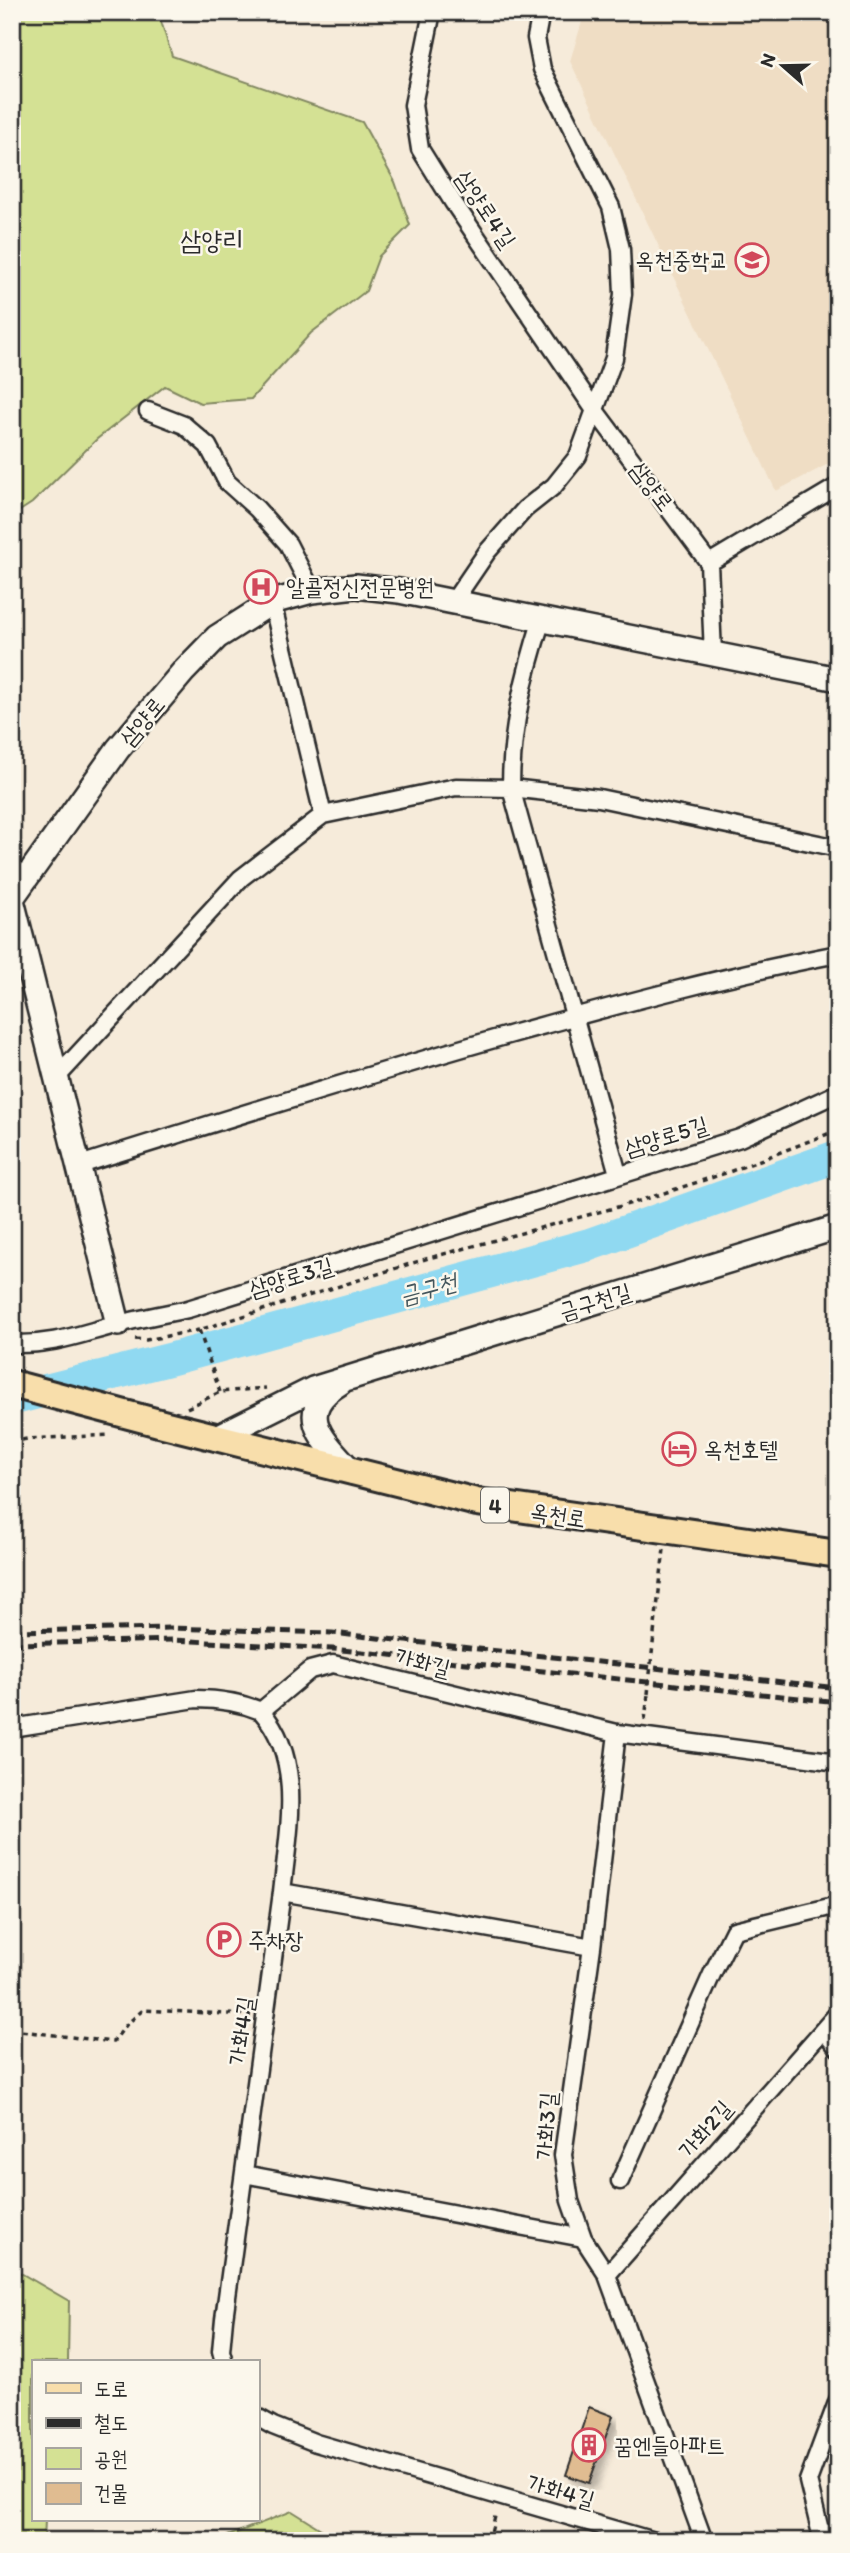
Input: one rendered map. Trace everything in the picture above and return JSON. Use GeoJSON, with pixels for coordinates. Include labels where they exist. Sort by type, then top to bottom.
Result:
{"type":"FeatureCollection","features":[{"type":"Feature","properties":{"kind":"main road","name":"옥천로"},"geometry":{"type":"LineString","coordinates":[[12,1384],[477,1503],[838,1555]]}},
{"type":"Feature","properties":{"kind":"street","name":"삼양로4길"},"geometry":{"type":"LineString","coordinates":[[432,12],[413,105],[420,149],[594,409]]}},
{"type":"Feature","properties":{"kind":"street"},"geometry":{"type":"LineString","coordinates":[[453,602],[487,552],[524,509],[554,486],[578,456],[614,358],[623,294],[621,249],[611,207],[542,69],[536,38],[541,12]]}},
{"type":"Feature","properties":{"kind":"street","name":"삼양로"},"geometry":{"type":"LineString","coordinates":[[594,409],[709,563]]}},
{"type":"Feature","properties":{"kind":"street"},"geometry":{"type":"LineString","coordinates":[[148,411],[184,425],[208,446],[227,482],[257,509],[288,544],[312,591]]}},
{"type":"Feature","properties":{"kind":"street"},"geometry":{"type":"LineString","coordinates":[[713,654],[709,563],[838,486]]}},
{"type":"Feature","properties":{"kind":"street","name":"삼양로"},"geometry":{"type":"LineString","coordinates":[[12,899],[118,749],[183,672],[217,638],[272,603],[312,591],[356,586],[399,591],[838,679]]}},
{"type":"Feature","properties":{"kind":"street"},"geometry":{"type":"LineString","coordinates":[[272,603],[323,815]]}},
{"type":"Feature","properties":{"kind":"street","name":"삼양로5길"},"geometry":{"type":"LineString","coordinates":[[541,619],[525,673],[514,725],[511,788],[618,1174],[740,1138],[838,1093]]}},
{"type":"Feature","properties":{"kind":"street"},"geometry":{"type":"LineString","coordinates":[[57,1077],[241,878],[323,815],[456,787],[511,788],[599,798],[838,848]]}},
{"type":"Feature","properties":{"kind":"street"},"geometry":{"type":"LineString","coordinates":[[12,899],[118,1324]]}},
{"type":"Feature","properties":{"kind":"street"},"geometry":{"type":"LineString","coordinates":[[80,1165],[363,1076],[575,1016],[756,970],[838,954]]}},
{"type":"Feature","properties":{"kind":"street","name":"삼양로3길"},"geometry":{"type":"LineString","coordinates":[[12,1345],[72,1339],[118,1324],[188,1309],[618,1174]]}},
{"type":"Feature","properties":{"kind":"street","name":"금구천길"},"geometry":{"type":"LineString","coordinates":[[352,1376],[838,1227]]}},
{"type":"Feature","properties":{"kind":"street"},"geometry":{"type":"LineString","coordinates":[[215,1438],[304,1392],[352,1376]]}},
{"type":"Feature","properties":{"kind":"street"},"geometry":{"type":"LineString","coordinates":[[352,1376],[324,1393],[313,1419],[320,1434],[352,1472]]}},
{"type":"Feature","properties":{"kind":"street","name":"가화길"},"geometry":{"type":"LineString","coordinates":[[261,1711],[310,1670],[332,1664],[617,1733],[838,1762]]}},
{"type":"Feature","properties":{"kind":"street"},"geometry":{"type":"LineString","coordinates":[[12,1728],[196,1699],[243,1703],[261,1711]]}},
{"type":"Feature","properties":{"kind":"street","name":"가화4길"},"geometry":{"type":"LineString","coordinates":[[223,2360],[221,2351],[224,2319],[288,1832],[290,1774],[284,1746],[273,1724],[261,1711]]}},
{"type":"Feature","properties":{"kind":"street","name":"가화3길"},"geometry":{"type":"LineString","coordinates":[[617,1733],[592,1947],[563,2155],[570,2201],[583,2238],[607,2275],[705,2541]]}},
{"type":"Feature","properties":{"kind":"street"},"geometry":{"type":"LineString","coordinates":[[282,1892],[592,1947]]}},
{"type":"Feature","properties":{"kind":"street"},"geometry":{"type":"LineString","coordinates":[[620,2181],[734,1930],[838,1905]]}},
{"type":"Feature","properties":{"kind":"street","name":"가화2길"},"geometry":{"type":"LineString","coordinates":[[607,2275],[838,2013]]}},
{"type":"Feature","properties":{"kind":"street"},"geometry":{"type":"LineString","coordinates":[[823,2030],[838,2048]]}},
{"type":"Feature","properties":{"kind":"street"},"geometry":{"type":"LineString","coordinates":[[244,2174],[583,2238]]}},
{"type":"Feature","properties":{"kind":"street"},"geometry":{"type":"LineString","coordinates":[[838,2400],[808,2481],[820,2530],[838,2538]]}},
{"type":"Feature","properties":{"kind":"street","name":"가화4길"},"geometry":{"type":"LineString","coordinates":[[259,2418],[316,2443],[654,2541]]}},
{"type":"Feature","properties":{"kind":"path"},"geometry":{"type":"LineString","coordinates":[[219,1389],[198,1330],[429,1258],[650,1198],[729,1172],[838,1130]]}},
{"type":"Feature","properties":{"kind":"path"},"geometry":{"type":"LineString","coordinates":[[647,1706],[666,1531]]}},
{"type":"Feature","properties":{"kind":"path"},"geometry":{"type":"LineString","coordinates":[[12,2031],[113,2042],[143,2010],[265,2015]]}},
{"type":"Feature","properties":{"kind":"path"},"geometry":{"type":"LineString","coordinates":[[489,2541],[501,2498]]}},
{"type":"Feature","properties":{"kind":"shaded area","name":"옥천중학교"},"geometry":{"type":"Polygon","coordinates":[[[585,12],[838,12],[838,459],[776,491],[570,61],[585,12]]]}},
{"type":"Feature","properties":{"kind":"green space"},"geometry":{"type":"Polygon","coordinates":[[[12,12],[158,12],[172,56],[362,122],[395,182],[410,225],[379,256],[366,291],[311,333],[251,399],[200,403],[165,386],[97,439],[32,503],[12,516],[12,12]]]}},
{"type":"Feature","properties":{"kind":"green space"},"geometry":{"type":"Polygon","coordinates":[[[12,2268],[69,2301],[68,2360],[32,2360],[32,2522],[45,2522],[44,2541],[12,2541],[12,2268]]]}},
{"type":"Feature","properties":{"kind":"green space"},"geometry":{"type":"Polygon","coordinates":[[[292,2511],[340,2541],[220,2541],[228,2536],[292,2511]]]}},
{"type":"Feature","properties":{"kind":"building","name":"꿈엔들아파트"},"geometry":{"type":"Polygon","coordinates":[[[589,2407],[613,2416],[589,2483],[566,2475],[589,2407]]]}},
{"type":"Feature","properties":{"kind":"waterway","name":"금구천"},"geometry":{"type":"LineString","coordinates":[[12,1399],[171,1359],[588,1245],[838,1156]]}},
{"type":"Feature","properties":{"kind":"railway"},"geometry":{"type":"LineString","coordinates":[[12,1631],[169,1628],[332,1633],[838,1688]]}},
{"type":"Feature","properties":{"kind":"railway"},"geometry":{"type":"LineString","coordinates":[[12,1644],[173,1640],[333,1649],[838,1702]]}},
{"type":"Feature","properties":{"kind":"place","name":"옥천중학교"},"geometry":{"type":"Point","coordinates":[752,260]}},
{"type":"Feature","properties":{"kind":"place","name":"알콜정신전문병원"},"geometry":{"type":"Point","coordinates":[261,587]}},
{"type":"Feature","properties":{"kind":"place","name":"옥천호텔"},"geometry":{"type":"Point","coordinates":[679,1449]}},
{"type":"Feature","properties":{"kind":"place","name":"주차장"},"geometry":{"type":"Point","coordinates":[224,1940]}},
{"type":"Feature","properties":{"kind":"place","name":"꿈엔들아파트"},"geometry":{"type":"Point","coordinates":[589,2445]}},
{"type":"Feature","properties":{"kind":"district","name":"삼양리"},"geometry":{"type":"Point","coordinates":[212,240]}}]}
